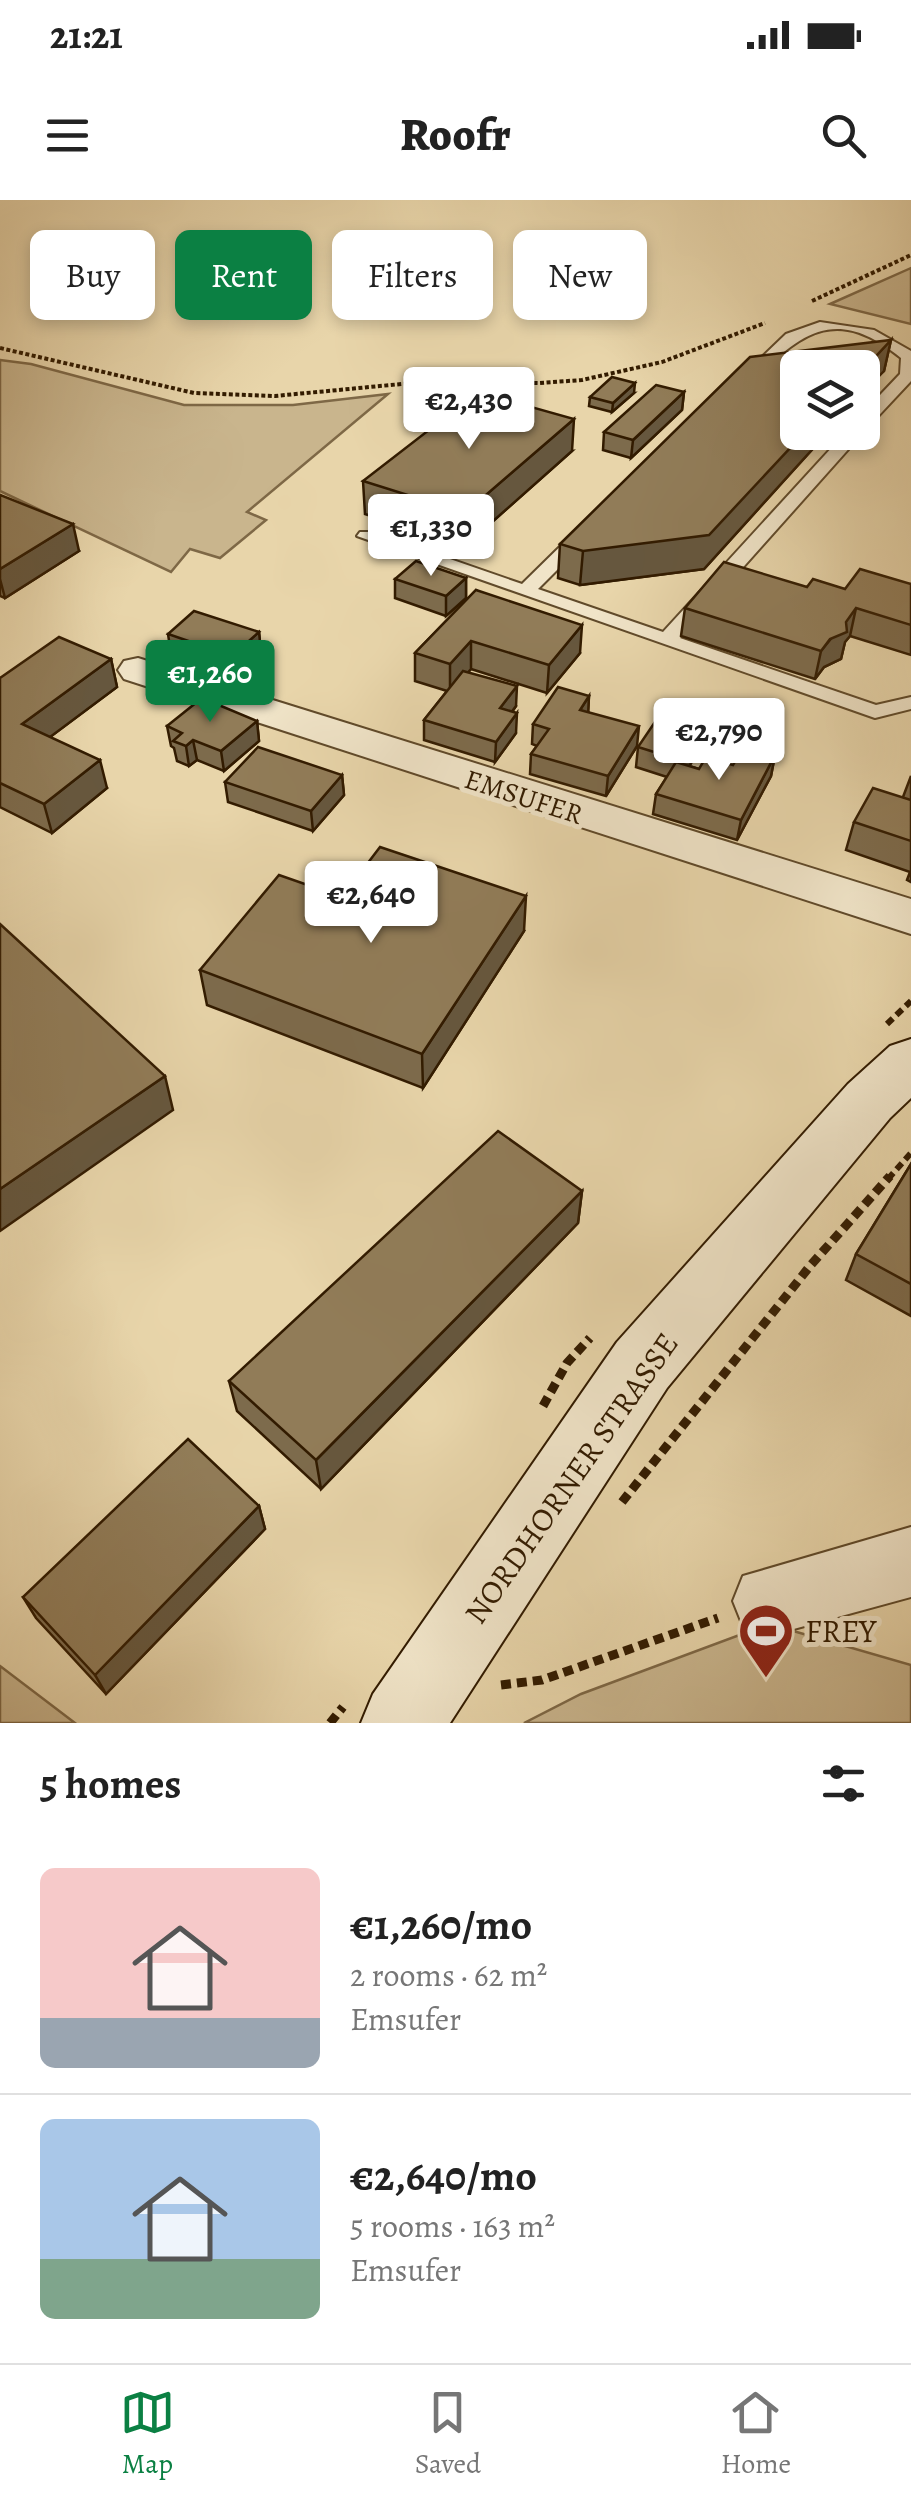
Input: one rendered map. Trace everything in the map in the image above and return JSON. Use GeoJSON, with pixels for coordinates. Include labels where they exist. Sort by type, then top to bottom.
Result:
{"type":"FeatureCollection","features":[{"type":"Feature","properties":{"kind":"main road","name":"NORDHORNER STRASSE"},"geometry":{"type":"LineString","coordinates":[[402,1723],[642,1365],[870,1101],[911,1062]]}},
{"type":"Feature","properties":{"kind":"street","name":"EMSUFER"},"geometry":{"type":"LineString","coordinates":[[138,670],[911,917]]}},
{"type":"Feature","properties":{"kind":"street"},"geometry":{"type":"LineString","coordinates":[[768,1601],[911,1562]]}},
{"type":"Feature","properties":{"kind":"lane"},"geometry":{"type":"LineString","coordinates":[[737,388],[794,334],[846,327],[875,333],[893,342],[909,357],[908,375],[880,405]]}},
{"type":"Feature","properties":{"kind":"lane"},"geometry":{"type":"LineString","coordinates":[[667,640],[838,450]]}},
{"type":"Feature","properties":{"kind":"lane"},"geometry":{"type":"LineString","coordinates":[[525,591],[594,524]]}},
{"type":"Feature","properties":{"kind":"lane"},"geometry":{"type":"LineString","coordinates":[[366,536],[875,712],[911,703]]}},
{"type":"Feature","properties":{"kind":"path"},"geometry":{"type":"LineString","coordinates":[[804,305],[911,255]]}},
{"type":"Feature","properties":{"kind":"path"},"geometry":{"type":"LineString","coordinates":[[0,348],[50,357],[168,389],[224,396],[310,394],[437,381],[554,382],[636,371],[714,347],[768,322]]}},
{"type":"Feature","properties":{"kind":"path"},"geometry":{"type":"LineString","coordinates":[[620,1506],[810,1266],[911,1154]]}},
{"type":"Feature","properties":{"kind":"path"},"geometry":{"type":"LineString","coordinates":[[500,1671],[490,1686],[542,1680],[768,1601]]}},
{"type":"Feature","properties":{"kind":"shaded area"},"geometry":{"type":"Polygon","coordinates":[[[911,268],[911,324],[830,304],[911,268]]]}},
{"type":"Feature","properties":{"kind":"shaded area"},"geometry":{"type":"Polygon","coordinates":[[[0,360],[31,364],[184,405],[293,405],[388,394],[247,512],[266,520],[220,558],[190,549],[171,572],[0,491],[0,360]]]}},
{"type":"Feature","properties":{"kind":"shaded area","name":"FREY"},"geometry":{"type":"Polygon","coordinates":[[[769,1624],[911,1665],[911,1723],[524,1723],[581,1694],[769,1624]]]}},
{"type":"Feature","properties":{"kind":"shaded area"},"geometry":{"type":"Polygon","coordinates":[[[0,1666],[75,1723],[0,1723],[0,1666]]]}},
{"type":"Feature","properties":{"kind":"building"},"geometry":{"type":"Polygon","coordinates":[[[891,340],[880,352],[808,350],[891,340]]]}},
{"type":"Feature","properties":{"kind":"building"},"geometry":{"type":"Polygon","coordinates":[[[780,353],[780,450],[788,450],[709,535],[583,551],[560,544],[750,357],[780,353]]]}},
{"type":"Feature","properties":{"kind":"building"},"geometry":{"type":"Polygon","coordinates":[[[612,377],[635,383],[613,403],[590,397],[612,377]]]}},
{"type":"Feature","properties":{"kind":"building"},"geometry":{"type":"Polygon","coordinates":[[[656,385],[684,392],[633,440],[604,432],[656,385]]]}},
{"type":"Feature","properties":{"kind":"building"},"geometry":{"type":"Polygon","coordinates":[[[478,392],[574,419],[465,513],[363,481],[478,392]]]}},
{"type":"Feature","properties":{"kind":"building"},"geometry":{"type":"Polygon","coordinates":[[[0,495],[73,524],[0,569],[0,495]]]}},
{"type":"Feature","properties":{"kind":"building"},"geometry":{"type":"Polygon","coordinates":[[[416,561],[466,578],[446,596],[395,579],[416,561]]]}},
{"type":"Feature","properties":{"kind":"building"},"geometry":{"type":"Polygon","coordinates":[[[724,562],[807,587],[813,579],[845,589],[860,569],[911,584],[911,625],[856,608],[846,622],[847,632],[830,639],[821,651],[685,608],[724,562]]]}},
{"type":"Feature","properties":{"kind":"building"},"geometry":{"type":"Polygon","coordinates":[[[476,590],[582,625],[549,665],[471,641],[450,664],[415,653],[476,590]]]}},
{"type":"Feature","properties":{"kind":"building"},"geometry":{"type":"Polygon","coordinates":[[[194,611],[259,632],[232,656],[168,634],[194,611]]]}},
{"type":"Feature","properties":{"kind":"building"},"geometry":{"type":"Polygon","coordinates":[[[59,637],[111,659],[22,724],[100,760],[44,804],[0,783],[0,678],[59,637]]]}},
{"type":"Feature","properties":{"kind":"building"},"geometry":{"type":"Polygon","coordinates":[[[463,671],[517,686],[500,708],[517,713],[496,742],[424,720],[463,671]]]}},
{"type":"Feature","properties":{"kind":"building"},"geometry":{"type":"Polygon","coordinates":[[[558,687],[589,696],[580,710],[639,726],[608,776],[531,754],[549,729],[533,724],[558,687]]]}},
{"type":"Feature","properties":{"kind":"building"},"geometry":{"type":"Polygon","coordinates":[[[202,698],[257,721],[221,751],[193,740],[186,746],[173,741],[182,733],[167,726],[202,698]]]}},
{"type":"Feature","properties":{"kind":"building"},"geometry":{"type":"Polygon","coordinates":[[[657,719],[701,732],[683,761],[638,747],[657,719]]]}},
{"type":"Feature","properties":{"kind":"building"},"geometry":{"type":"Polygon","coordinates":[[[744,746],[775,755],[741,820],[656,794],[676,762],[699,769],[706,757],[733,765],[744,746]]]}},
{"type":"Feature","properties":{"kind":"building"},"geometry":{"type":"Polygon","coordinates":[[[258,747],[342,775],[311,811],[225,782],[258,747]]]}},
{"type":"Feature","properties":{"kind":"building"},"geometry":{"type":"Polygon","coordinates":[[[873,788],[911,800],[911,841],[854,822],[873,788]]]}},
{"type":"Feature","properties":{"kind":"building"},"geometry":{"type":"Polygon","coordinates":[[[380,847],[526,896],[422,1054],[200,970],[279,875],[342,897],[380,847]]]}},
{"type":"Feature","properties":{"kind":"building"},"geometry":{"type":"Polygon","coordinates":[[[0,924],[165,1076],[0,1189],[0,924]]]}},
{"type":"Feature","properties":{"kind":"building"},"geometry":{"type":"Polygon","coordinates":[[[498,1131],[582,1191],[316,1460],[229,1381],[498,1131]]]}},
{"type":"Feature","properties":{"kind":"building"},"geometry":{"type":"Polygon","coordinates":[[[911,1164],[911,1284],[856,1254],[911,1164]]]}},
{"type":"Feature","properties":{"kind":"building"},"geometry":{"type":"Polygon","coordinates":[[[188,1439],[259,1506],[95,1675],[23,1597],[188,1439]]]}},
{"type":"Feature","properties":{"kind":"place","name":"FREY"},"geometry":{"type":"Point","coordinates":[766,1680]}}]}
